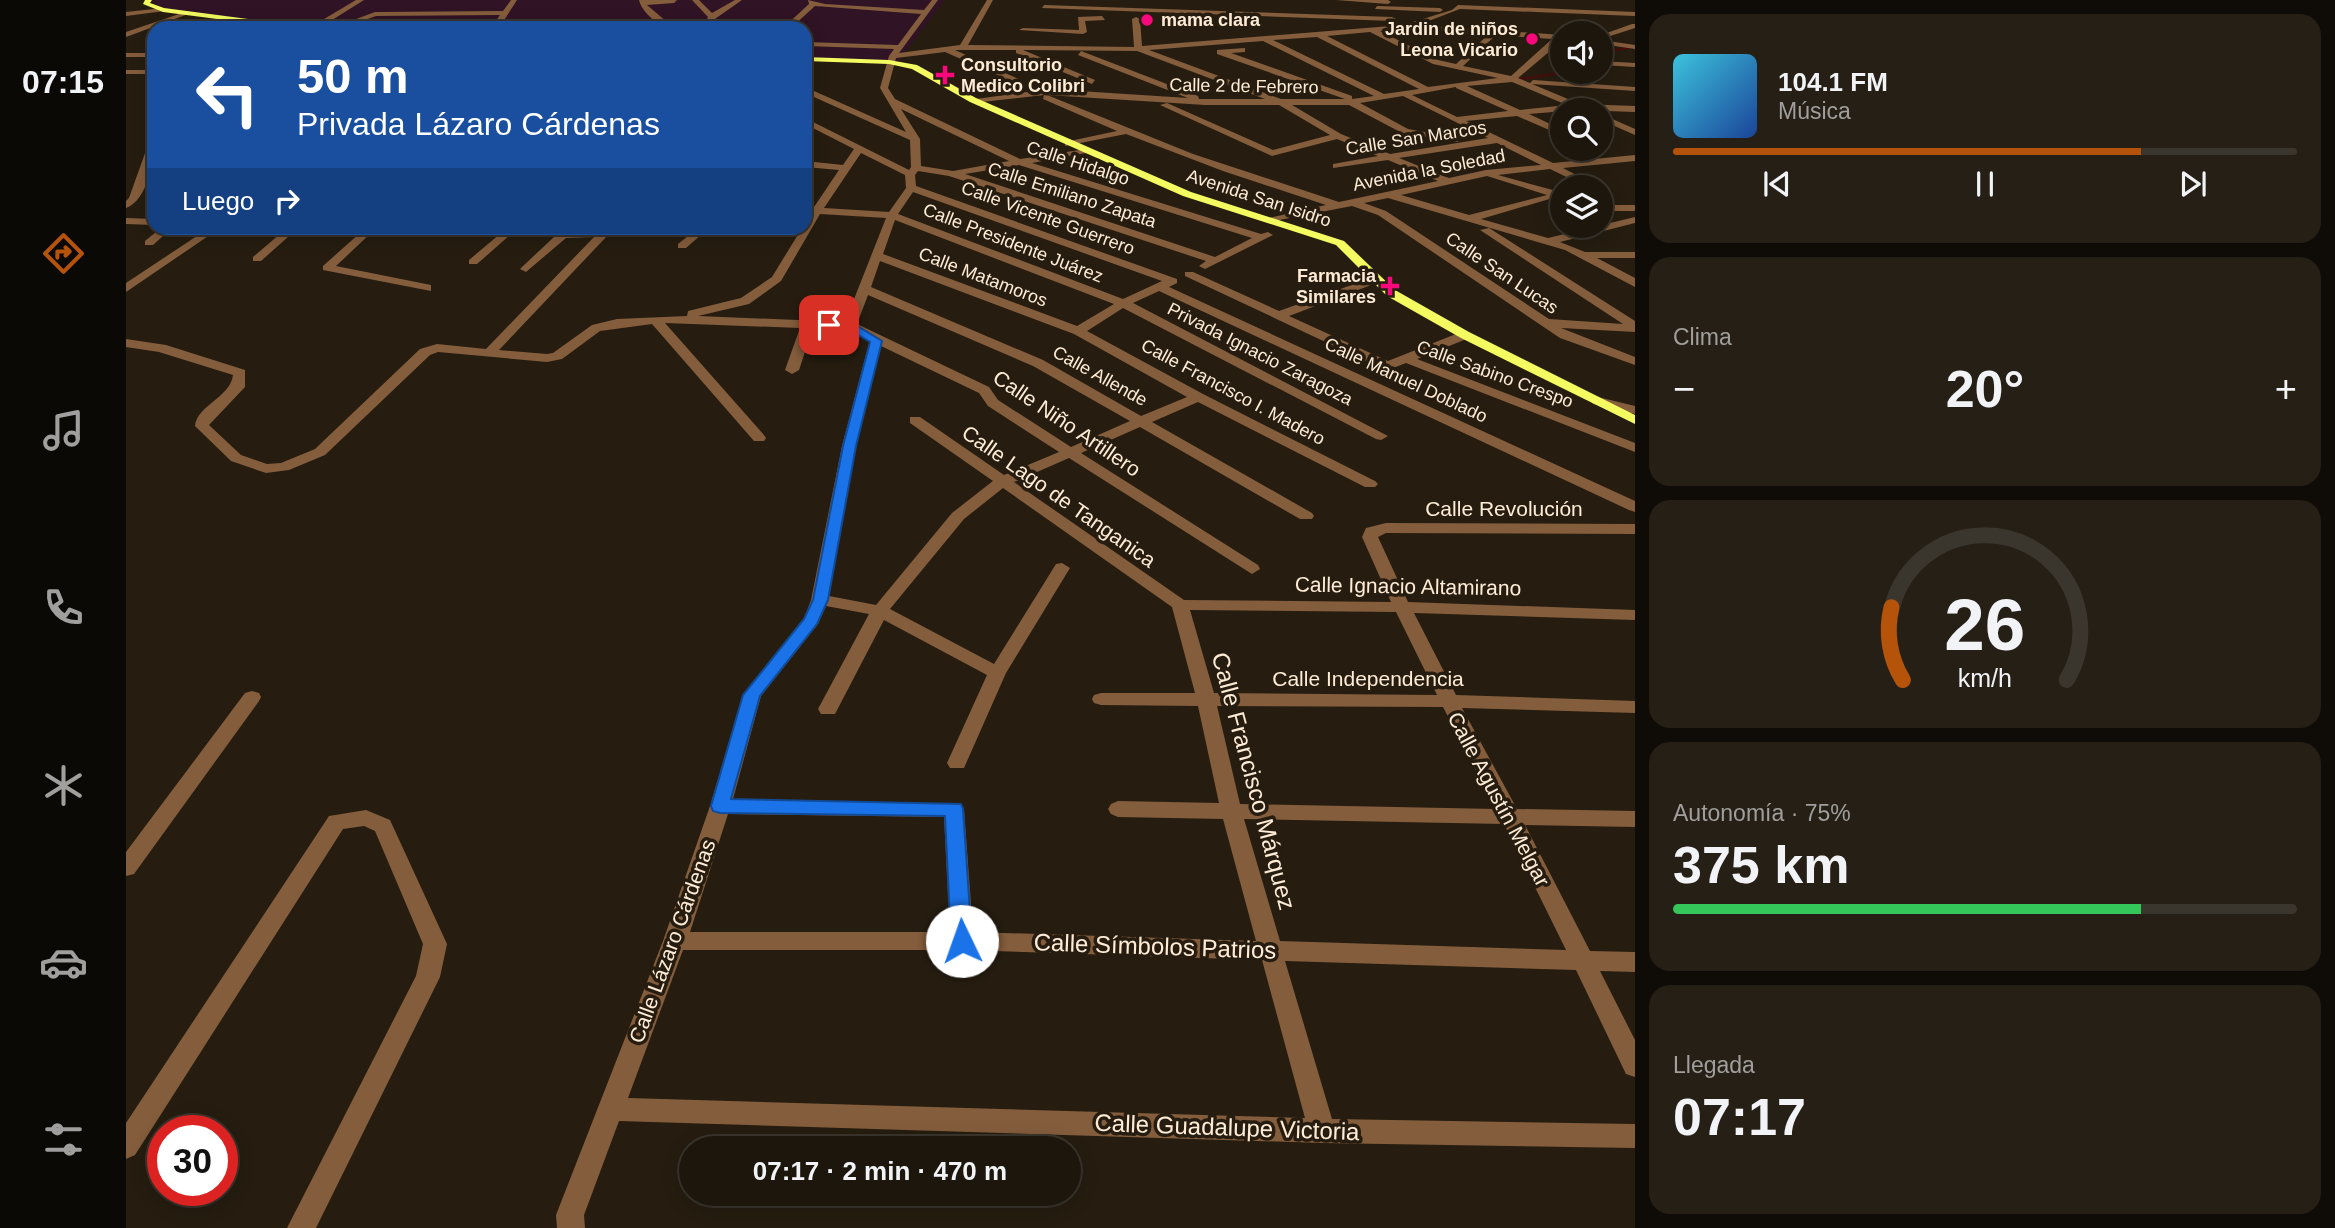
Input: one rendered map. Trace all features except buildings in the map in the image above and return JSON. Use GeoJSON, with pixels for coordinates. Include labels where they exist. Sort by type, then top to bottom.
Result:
{"type":"FeatureCollection","features":[{"type":"Feature","properties":{"kind":"main road"},"geometry":{"type":"LineString","coordinates":[[149,0],[145,4],[163,10],[247,21]]}},
{"type":"Feature","properties":{"kind":"main road","name":"Avenida San Isidro"},"geometry":{"type":"LineString","coordinates":[[812,59],[891,59],[914,67],[973,100],[1083,151],[1187,194],[1340,243],[1391,293],[1465,335],[1635,420]]}},
{"type":"Feature","properties":{"kind":"street"},"geometry":{"type":"LineString","coordinates":[[325,21],[361,0]]}},
{"type":"Feature","properties":{"kind":"street"},"geometry":{"type":"LineString","coordinates":[[500,21],[514,0]]}},
{"type":"Feature","properties":{"kind":"street"},"geometry":{"type":"LineString","coordinates":[[661,21],[644,8],[643,1],[693,0],[711,16]]}},
{"type":"Feature","properties":{"kind":"street"},"geometry":{"type":"LineString","coordinates":[[708,21],[711,16],[736,5],[739,0]]}},
{"type":"Feature","properties":{"kind":"street"},"geometry":{"type":"LineString","coordinates":[[794,21],[812,2],[839,0]]}},
{"type":"Feature","properties":{"kind":"street"},"geometry":{"type":"LineString","coordinates":[[126,343],[160,348],[240,373],[238,387],[202,421],[202,426],[236,458],[266,469],[284,467],[320,452],[425,352],[437,348],[547,358],[557,356],[596,328],[617,323],[655,320],[850,326],[892,215],[911,188],[915,139],[884,88],[891,59],[935,0]]}},
{"type":"Feature","properties":{"kind":"street"},"geometry":{"type":"LineString","coordinates":[[963,47],[990,0]]}},
{"type":"Feature","properties":{"kind":"street"},"geometry":{"type":"LineString","coordinates":[[1081,9],[1081,5],[1088,0]]}},
{"type":"Feature","properties":{"kind":"street"},"geometry":{"type":"LineString","coordinates":[[1125,0],[1120,6],[1125,11]]}},
{"type":"Feature","properties":{"kind":"street"},"geometry":{"type":"LineString","coordinates":[[1538,0],[1545,10]]}},
{"type":"Feature","properties":{"kind":"street"},"geometry":{"type":"LineString","coordinates":[[1578,0],[1589,12]]}},
{"type":"Feature","properties":{"kind":"street"},"geometry":{"type":"LineString","coordinates":[[812,2],[925,12]]}},
{"type":"Feature","properties":{"kind":"street"},"geometry":{"type":"LineString","coordinates":[[1254,3],[1259,28],[1266,37],[1385,98]]}},
{"type":"Feature","properties":{"kind":"street"},"geometry":{"type":"LineString","coordinates":[[1336,3],[1635,14]]}},
{"type":"Feature","properties":{"kind":"street"},"geometry":{"type":"LineString","coordinates":[[891,59],[963,47],[1138,49],[1372,30],[1418,24],[1457,6]]}},
{"type":"Feature","properties":{"kind":"street"},"geometry":{"type":"LineString","coordinates":[[1008,46],[1041,11],[1081,9],[1256,13],[1550,37]]}},
{"type":"Feature","properties":{"kind":"street"},"geometry":{"type":"LineString","coordinates":[[1494,17],[1521,9]]}},
{"type":"Feature","properties":{"kind":"street"},"geometry":{"type":"LineString","coordinates":[[126,16],[163,10]]}},
{"type":"Feature","properties":{"kind":"street"},"geometry":{"type":"LineString","coordinates":[[1564,21],[1589,12]]}},
{"type":"Feature","properties":{"kind":"street"},"geometry":{"type":"LineString","coordinates":[[164,21],[187,13]]}},
{"type":"Feature","properties":{"kind":"street"},"geometry":{"type":"LineString","coordinates":[[355,21],[374,14],[506,13]]}},
{"type":"Feature","properties":{"kind":"street"},"geometry":{"type":"LineString","coordinates":[[126,16],[147,25]]}},
{"type":"Feature","properties":{"kind":"street"},"geometry":{"type":"LineString","coordinates":[[1023,30],[1083,32],[1083,18],[1194,20]]}},
{"type":"Feature","properties":{"kind":"street"},"geometry":{"type":"LineString","coordinates":[[1136,19],[1138,49]]}},
{"type":"Feature","properties":{"kind":"street"},"geometry":{"type":"LineString","coordinates":[[1455,29],[1481,21]]}},
{"type":"Feature","properties":{"kind":"street"},"geometry":{"type":"LineString","coordinates":[[1418,24],[1422,39]]}},
{"type":"Feature","properties":{"kind":"street"},"geometry":{"type":"LineString","coordinates":[[1300,25],[1404,27]]}},
{"type":"Feature","properties":{"kind":"street"},"geometry":{"type":"LineString","coordinates":[[1525,34],[1550,25]]}},
{"type":"Feature","properties":{"kind":"street"},"geometry":{"type":"LineString","coordinates":[[1613,35],[1635,26]]}},
{"type":"Feature","properties":{"kind":"street"},"geometry":{"type":"LineString","coordinates":[[126,35],[147,27]]}},
{"type":"Feature","properties":{"kind":"street"},"geometry":{"type":"LineString","coordinates":[[1372,30],[1436,62],[1516,80],[1635,89]]}},
{"type":"Feature","properties":{"kind":"street"},"geometry":{"type":"LineString","coordinates":[[1200,31],[1206,42]]}},
{"type":"Feature","properties":{"kind":"street"},"geometry":{"type":"LineString","coordinates":[[1458,66],[1496,32]]}},
{"type":"Feature","properties":{"kind":"street"},"geometry":{"type":"LineString","coordinates":[[1318,34],[1428,90]]}},
{"type":"Feature","properties":{"kind":"street"},"geometry":{"type":"LineString","coordinates":[[1014,37],[1099,40]]}},
{"type":"Feature","properties":{"kind":"street"},"geometry":{"type":"LineString","coordinates":[[1613,48],[1635,40]]}},
{"type":"Feature","properties":{"kind":"street"},"geometry":{"type":"LineString","coordinates":[[812,44],[898,47]]}},
{"type":"Feature","properties":{"kind":"street"},"geometry":{"type":"LineString","coordinates":[[1613,44],[1635,47]]}},
{"type":"Feature","properties":{"kind":"street"},"geometry":{"type":"LineString","coordinates":[[1008,46],[1092,82]]}},
{"type":"Feature","properties":{"kind":"street"},"geometry":{"type":"LineString","coordinates":[[1281,47],[1220,52],[1355,102],[1405,131],[1470,143]]}},
{"type":"Feature","properties":{"kind":"street"},"geometry":{"type":"LineString","coordinates":[[1068,48],[1205,102]]}},
{"type":"Feature","properties":{"kind":"street"},"geometry":{"type":"LineString","coordinates":[[1516,80],[1550,48]]}},
{"type":"Feature","properties":{"kind":"street"},"geometry":{"type":"LineString","coordinates":[[946,49],[1020,83]]}},
{"type":"Feature","properties":{"kind":"street"},"geometry":{"type":"LineString","coordinates":[[1138,49],[1285,104],[1338,136],[1447,181]]}},
{"type":"Feature","properties":{"kind":"street"},"geometry":{"type":"LineString","coordinates":[[1429,50],[1436,62]]}},
{"type":"Feature","properties":{"kind":"street"},"geometry":{"type":"LineString","coordinates":[[126,55],[147,55]]}},
{"type":"Feature","properties":{"kind":"street"},"geometry":{"type":"LineString","coordinates":[[1227,68],[1250,63]]}},
{"type":"Feature","properties":{"kind":"street"},"geometry":{"type":"LineString","coordinates":[[1613,64],[1635,65]]}},
{"type":"Feature","properties":{"kind":"street"},"geometry":{"type":"LineString","coordinates":[[1179,77],[1216,70]]}},
{"type":"Feature","properties":{"kind":"street"},"geometry":{"type":"LineString","coordinates":[[126,72],[147,72]]}},
{"type":"Feature","properties":{"kind":"street"},"geometry":{"type":"LineString","coordinates":[[1155,81],[1167,79]]}},
{"type":"Feature","properties":{"kind":"street"},"geometry":{"type":"LineString","coordinates":[[1516,80],[1558,98]]}},
{"type":"Feature","properties":{"kind":"street","name":"Calle 2 de Febrero"},"geometry":{"type":"LineString","coordinates":[[973,100],[1036,92],[1205,102],[1355,102],[1456,85],[1516,80]]}},
{"type":"Feature","properties":{"kind":"street"},"geometry":{"type":"LineString","coordinates":[[1456,85],[1550,127]]}},
{"type":"Feature","properties":{"kind":"street"},"geometry":{"type":"LineString","coordinates":[[1036,92],[1125,132],[1242,177],[1342,206]]}},
{"type":"Feature","properties":{"kind":"street"},"geometry":{"type":"LineString","coordinates":[[812,93],[915,139]]}},
{"type":"Feature","properties":{"kind":"street"},"geometry":{"type":"LineString","coordinates":[[1406,95],[1572,175]]}},
{"type":"Feature","properties":{"kind":"street"},"geometry":{"type":"LineString","coordinates":[[1151,100],[1272,153],[1338,136]]}},
{"type":"Feature","properties":{"kind":"street","name":"Calle Hidalgo"},"geometry":{"type":"LineString","coordinates":[[892,101],[1017,160],[1262,237]]}},
{"type":"Feature","properties":{"kind":"street"},"geometry":{"type":"LineString","coordinates":[[1613,109],[1635,110]]}},
{"type":"Feature","properties":{"kind":"street"},"geometry":{"type":"LineString","coordinates":[[1458,119],[1550,110]]}},
{"type":"Feature","properties":{"kind":"street"},"geometry":{"type":"LineString","coordinates":[[1613,122],[1635,132]]}},
{"type":"Feature","properties":{"kind":"street"},"geometry":{"type":"LineString","coordinates":[[812,124],[913,171]]}},
{"type":"Feature","properties":{"kind":"street"},"geometry":{"type":"LineString","coordinates":[[1068,144],[1125,132]]}},
{"type":"Feature","properties":{"kind":"street","name":"Calle San Marcos"},"geometry":{"type":"LineString","coordinates":[[1336,166],[1470,143],[1500,141]]}},
{"type":"Feature","properties":{"kind":"street"},"geometry":{"type":"LineString","coordinates":[[812,209],[860,147]]}},
{"type":"Feature","properties":{"kind":"street"},"geometry":{"type":"LineString","coordinates":[[951,173],[1083,151]]}},
{"type":"Feature","properties":{"kind":"street"},"geometry":{"type":"LineString","coordinates":[[1613,156],[1635,166]]}},
{"type":"Feature","properties":{"kind":"street","name":"Avenida la Soledad"},"geometry":{"type":"LineString","coordinates":[[1273,220],[1486,173],[1635,158]]}},
{"type":"Feature","properties":{"kind":"street"},"geometry":{"type":"LineString","coordinates":[[812,165],[845,168]]}},
{"type":"Feature","properties":{"kind":"street","name":"Calle Emiliano Zapata"},"geometry":{"type":"LineString","coordinates":[[913,171],[951,173],[1216,261]]}},
{"type":"Feature","properties":{"kind":"street"},"geometry":{"type":"LineString","coordinates":[[129,201],[147,172]]}},
{"type":"Feature","properties":{"kind":"street"},"geometry":{"type":"LineString","coordinates":[[1486,173],[1550,192]]}},
{"type":"Feature","properties":{"kind":"street","name":"Calle Vicente Guerrero"},"geometry":{"type":"LineString","coordinates":[[911,188],[1166,284]]}},
{"type":"Feature","properties":{"kind":"street"},"geometry":{"type":"LineString","coordinates":[[1390,195],[1546,242],[1583,255],[1632,279]]}},
{"type":"Feature","properties":{"kind":"street"},"geometry":{"type":"LineString","coordinates":[[1467,219],[1550,198]]}},
{"type":"Feature","properties":{"kind":"street"},"geometry":{"type":"LineString","coordinates":[[1613,198],[1633,208]]}},
{"type":"Feature","properties":{"kind":"street","name":"Calle San Lucas"},"geometry":{"type":"LineString","coordinates":[[1355,203],[1382,213],[1564,335],[1635,361]]}},
{"type":"Feature","properties":{"kind":"street"},"geometry":{"type":"LineString","coordinates":[[1613,208],[1633,208]]}},
{"type":"Feature","properties":{"kind":"street","name":"Calle Presidente Juárez"},"geometry":{"type":"LineString","coordinates":[[812,210],[892,215],[1123,303]]}},
{"type":"Feature","properties":{"kind":"street"},"geometry":{"type":"LineString","coordinates":[[1467,219],[1635,327]]}},
{"type":"Feature","properties":{"kind":"street"},"geometry":{"type":"LineString","coordinates":[[1546,242],[1635,220]]}},
{"type":"Feature","properties":{"kind":"street"},"geometry":{"type":"LineString","coordinates":[[126,221],[147,222]]}},
{"type":"Feature","properties":{"kind":"street"},"geometry":{"type":"LineString","coordinates":[[1078,331],[1123,303],[1289,225]]}},
{"type":"Feature","properties":{"kind":"street"},"geometry":{"type":"LineString","coordinates":[[149,243],[159,235]]}},
{"type":"Feature","properties":{"kind":"street"},"geometry":{"type":"LineString","coordinates":[[126,288],[205,235]]}},
{"type":"Feature","properties":{"kind":"street"},"geometry":{"type":"LineString","coordinates":[[257,259],[285,235]]}},
{"type":"Feature","properties":{"kind":"street"},"geometry":{"type":"LineString","coordinates":[[358,235],[327,268],[427,288]]}},
{"type":"Feature","properties":{"kind":"street"},"geometry":{"type":"LineString","coordinates":[[473,262],[505,235]]}},
{"type":"Feature","properties":{"kind":"street"},"geometry":{"type":"LineString","coordinates":[[526,270],[562,235]]}},
{"type":"Feature","properties":{"kind":"street"},"geometry":{"type":"LineString","coordinates":[[491,351],[602,235]]}},
{"type":"Feature","properties":{"kind":"street"},"geometry":{"type":"LineString","coordinates":[[682,246],[695,235]]}},
{"type":"Feature","properties":{"kind":"street"},"geometry":{"type":"LineString","coordinates":[[675,319],[745,301],[777,279],[799,235]]}},
{"type":"Feature","properties":{"kind":"street","name":"Calle Matamoros"},"geometry":{"type":"LineString","coordinates":[[876,255],[1078,331]]}},
{"type":"Feature","properties":{"kind":"street"},"geometry":{"type":"LineString","coordinates":[[1583,255],[1635,255]]}},
{"type":"Feature","properties":{"kind":"street","name":"Calle Sabino Crespo"},"geometry":{"type":"LineString","coordinates":[[1189,274],[1388,366],[1406,359],[1635,448]]}},
{"type":"Feature","properties":{"kind":"street"},"geometry":{"type":"LineString","coordinates":[[1279,315],[1375,280]]}},
{"type":"Feature","properties":{"kind":"street","name":"Calle Manuel Doblado"},"geometry":{"type":"LineString","coordinates":[[1166,284],[1518,455],[1635,506]]}},
{"type":"Feature","properties":{"kind":"street","name":"Calle Allende"},"geometry":{"type":"LineString","coordinates":[[865,289],[1038,363],[1306,516]]}},
{"type":"Feature","properties":{"kind":"street","name":"Privada Ignacio Zaragoza"},"geometry":{"type":"LineString","coordinates":[[1123,303],[1381,436]]}},
{"type":"Feature","properties":{"kind":"street"},"geometry":{"type":"LineString","coordinates":[[655,320],[759,438]]}},
{"type":"Feature","properties":{"kind":"street"},"geometry":{"type":"LineString","coordinates":[[1546,323],[1635,327]]}},
{"type":"Feature","properties":{"kind":"street"},"geometry":{"type":"LineString","coordinates":[[792,370],[808,324]]}},
{"type":"Feature","properties":{"kind":"street","name":"Calle Niño Artillero"},"geometry":{"type":"LineString","coordinates":[[850,326],[984,390],[993,403],[1252,569]]}},
{"type":"Feature","properties":{"kind":"street","name":"Calle Francisco I. Madero"},"geometry":{"type":"LineString","coordinates":[[1078,331],[1198,397],[1370,484]]}},
{"type":"Feature","properties":{"kind":"street"},"geometry":{"type":"LineString","coordinates":[[1406,359],[1465,335]]}},
{"type":"Feature","properties":{"kind":"street","name":"Calle Lázaro Cárdenas"},"geometry":{"type":"LineString","coordinates":[[571,1228],[570,1215],[675,941],[720,806],[751,695],[812,620],[820,600],[849,446],[877,341]]}},
{"type":"Feature","properties":{"kind":"street"},"geometry":{"type":"LineString","coordinates":[[828,709],[880,611],[958,516],[1000,482],[1198,397]]}},
{"type":"Feature","properties":{"kind":"street"},"geometry":{"type":"LineString","coordinates":[[1598,401],[1635,410]]}},
{"type":"Feature","properties":{"kind":"street","name":"Calle Lago de Tanganica"},"geometry":{"type":"LineString","coordinates":[[915,420],[1180,606]]}},
{"type":"Feature","properties":{"kind":"street","name":"Calle Revolución"},"geometry":{"type":"LineString","coordinates":[[1372,531],[1386,528],[1635,529]]}},
{"type":"Feature","properties":{"kind":"street","name":"Calle Agustín Melgar"},"geometry":{"type":"LineString","coordinates":[[1372,531],[1370,537],[1400,607],[1447,701],[1512,818],[1635,1066]]}},
{"type":"Feature","properties":{"kind":"street"},"geometry":{"type":"LineString","coordinates":[[957,763],[997,673],[1062,568]]}},
{"type":"Feature","properties":{"kind":"street"},"geometry":{"type":"LineString","coordinates":[[820,600],[880,611],[997,673]]}},
{"type":"Feature","properties":{"kind":"street","name":"Calle Ignacio Altamirano"},"geometry":{"type":"LineString","coordinates":[[1180,606],[1400,607],[1635,615]]}},
{"type":"Feature","properties":{"kind":"street","name":"Calle Francisco Márquez"},"geometry":{"type":"LineString","coordinates":[[1180,606],[1206,700],[1231,811],[1322,1131]]}},
{"type":"Feature","properties":{"kind":"street"},"geometry":{"type":"LineString","coordinates":[[126,868],[252,697]]}},
{"type":"Feature","properties":{"kind":"street","name":"Calle Independencia"},"geometry":{"type":"LineString","coordinates":[[1101,699],[1447,701],[1635,707]]}},
{"type":"Feature","properties":{"kind":"street"},"geometry":{"type":"LineString","coordinates":[[720,806],[954,809],[962,941]]}},
{"type":"Feature","properties":{"kind":"street"},"geometry":{"type":"LineString","coordinates":[[1118,809],[1635,820]]}},
{"type":"Feature","properties":{"kind":"street"},"geometry":{"type":"LineString","coordinates":[[126,1146],[335,822],[366,818],[383,826],[435,944],[432,964],[428,977],[301,1228]]}},
{"type":"Feature","properties":{"kind":"street","name":"Calle Símbolos Patrios"},"geometry":{"type":"LineString","coordinates":[[675,941],[962,941],[1635,962]]}},
{"type":"Feature","properties":{"kind":"street","name":"Calle Guadalupe Victoria"},"geometry":{"type":"LineString","coordinates":[[609,1109],[1322,1131],[1635,1136]]}},
{"type":"Feature","properties":{"kind":"shaded area"},"geometry":{"type":"Polygon","coordinates":[[[148,0],[945,0],[896,64],[812,61],[812,21],[261,21],[164,10],[148,0]]]}},
{"type":"Feature","properties":{"kind":"waterway"},"geometry":{"type":"LineString","coordinates":[[1613,51],[1632,47]]}},
{"type":"Feature","properties":{"kind":"waterway"},"geometry":{"type":"LineString","coordinates":[[1515,80],[1550,75]]}},
{"type":"Feature","properties":{"kind":"place","name":"mama clara"},"geometry":{"type":"Point","coordinates":[1147,20]}},
{"type":"Feature","properties":{"kind":"place","name":"Jardin de niños Leona Vicario"},"geometry":{"type":"Point","coordinates":[1532,39]}},
{"type":"Feature","properties":{"kind":"place","name":"Consultorio Medico Colibri"},"geometry":{"type":"Point","coordinates":[945,75]}},
{"type":"Feature","properties":{"kind":"place","name":"Farmacia Similares"},"geometry":{"type":"Point","coordinates":[1390,286]}},
{"type":"Feature","properties":{"kind":"route"},"geometry":{"type":"LineString","coordinates":[[829,325],[850,326],[877,341],[849,446],[820,600],[812,620],[751,695],[720,806],[954,809],[962,941]]}}]}
